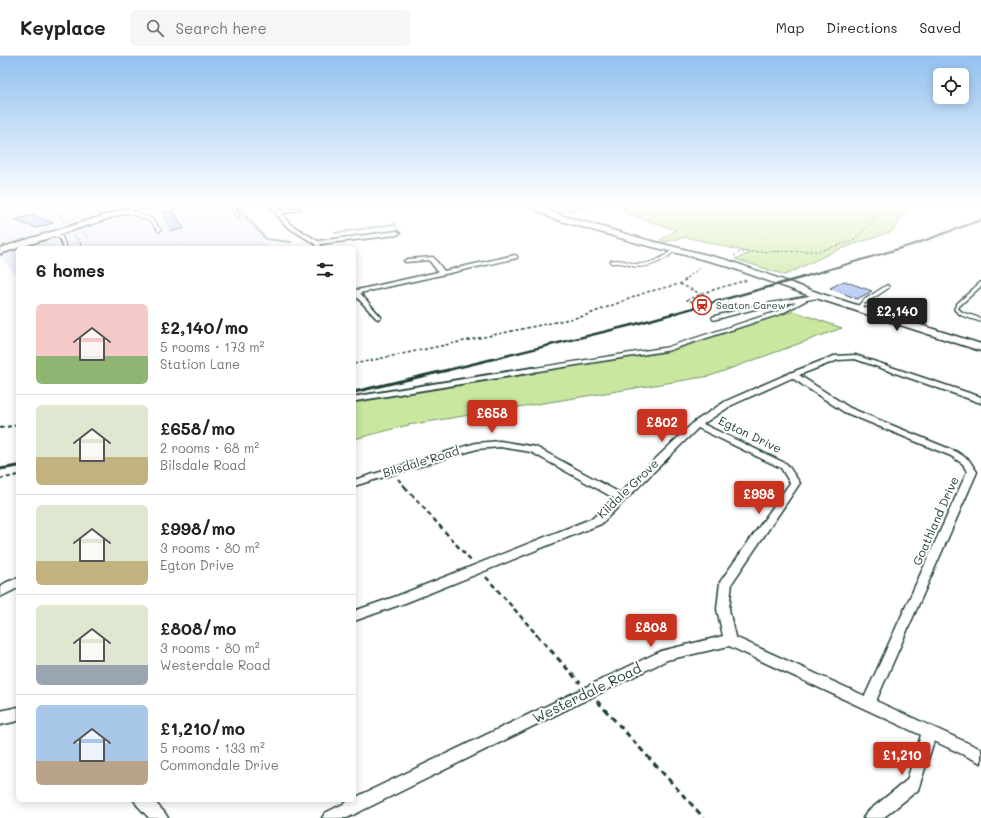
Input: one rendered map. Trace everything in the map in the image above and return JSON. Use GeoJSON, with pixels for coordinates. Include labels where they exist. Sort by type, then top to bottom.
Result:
{"type":"FeatureCollection","features":[{"type":"Feature","properties":{"kind":"main road"},"geometry":{"type":"LineString","coordinates":[[0,251],[40,239]]}},
{"type":"Feature","properties":{"kind":"main road"},"geometry":{"type":"LineString","coordinates":[[634,239],[737,266],[819,296],[981,348]]}},
{"type":"Feature","properties":{"kind":"street"},"geometry":{"type":"LineString","coordinates":[[308,239],[318,245],[360,239]]}},
{"type":"Feature","properties":{"kind":"street"},"geometry":{"type":"LineString","coordinates":[[356,291],[515,257]]}},
{"type":"Feature","properties":{"kind":"street"},"geometry":{"type":"LineString","coordinates":[[407,261],[430,258],[442,273]]}},
{"type":"Feature","properties":{"kind":"street"},"geometry":{"type":"LineString","coordinates":[[356,292],[378,317]]}},
{"type":"Feature","properties":{"kind":"street","name":"Kildale Grove"},"geometry":{"type":"LineString","coordinates":[[356,615],[401,600],[596,520],[697,424],[729,403],[793,375],[837,358],[855,357],[981,400]]}},
{"type":"Feature","properties":{"kind":"street","name":"Goathland Drive"},"geometry":{"type":"LineString","coordinates":[[793,375],[847,410],[954,454],[966,462],[972,472],[868,704]]}},
{"type":"Feature","properties":{"kind":"street","name":"Egton Drive"},"geometry":{"type":"LineString","coordinates":[[697,424],[784,466],[796,483],[726,582],[723,609],[730,640]]}},
{"type":"Feature","properties":{"kind":"street","name":"Bilsdale Road"},"geometry":{"type":"LineString","coordinates":[[356,481],[476,446],[500,444],[533,449],[620,497]]}},
{"type":"Feature","properties":{"kind":"street"},"geometry":{"type":"LineString","coordinates":[[0,592],[10,585],[16,584]]}},
{"type":"Feature","properties":{"kind":"street"},"geometry":{"type":"LineString","coordinates":[[730,640],[981,756]]}},
{"type":"Feature","properties":{"kind":"street","name":"Westerdale Road"},"geometry":{"type":"LineString","coordinates":[[330,818],[665,655],[730,640]]}},
{"type":"Feature","properties":{"kind":"street"},"geometry":{"type":"LineString","coordinates":[[0,718],[16,714]]}},
{"type":"Feature","properties":{"kind":"street"},"geometry":{"type":"LineString","coordinates":[[871,818],[913,785],[929,733]]}},
{"type":"Feature","properties":{"kind":"street"},"geometry":{"type":"LineString","coordinates":[[144,802],[160,818]]}},
{"type":"Feature","properties":{"kind":"lane"},"geometry":{"type":"LineString","coordinates":[[612,262],[618,260],[637,265],[644,265],[669,255],[675,249]]}},
{"type":"Feature","properties":{"kind":"lane"},"geometry":{"type":"LineString","coordinates":[[981,284],[958,305],[956,309],[962,314],[981,320]]}},
{"type":"Feature","properties":{"kind":"lane"},"geometry":{"type":"LineString","coordinates":[[858,309],[864,302],[887,287]]}},
{"type":"Feature","properties":{"kind":"lane"},"geometry":{"type":"LineString","coordinates":[[714,318],[752,308],[819,296]]}},
{"type":"Feature","properties":{"kind":"lane"},"geometry":{"type":"LineString","coordinates":[[356,399],[667,349],[781,312],[805,299]]}},
{"type":"Feature","properties":{"kind":"path"},"geometry":{"type":"LineString","coordinates":[[730,259],[740,252],[819,251],[853,241],[855,239]]}},
{"type":"Feature","properties":{"kind":"path"},"geometry":{"type":"LineString","coordinates":[[356,364],[584,316],[647,292],[680,284],[702,266]]}},
{"type":"Feature","properties":{"kind":"path"},"geometry":{"type":"LineString","coordinates":[[693,302],[687,300],[752,278]]}},
{"type":"Feature","properties":{"kind":"path"},"geometry":{"type":"LineString","coordinates":[[680,284],[701,294]]}},
{"type":"Feature","properties":{"kind":"path"},"geometry":{"type":"LineString","coordinates":[[0,428],[16,425]]}},
{"type":"Feature","properties":{"kind":"path"},"geometry":{"type":"LineString","coordinates":[[391,471],[704,818]]}},
{"type":"Feature","properties":{"kind":"path"},"geometry":{"type":"LineString","coordinates":[[0,479],[16,475]]}},
{"type":"Feature","properties":{"kind":"shaded area"},"geometry":{"type":"Polygon","coordinates":[[[0,239],[264,239],[262,239],[268,246],[16,246],[16,274],[0,257],[0,239]]]}},
{"type":"Feature","properties":{"kind":"green space"},"geometry":{"type":"Polygon","coordinates":[[[662,239],[679,239],[665,242],[660,240],[662,239]]]}},
{"type":"Feature","properties":{"kind":"green space"},"geometry":{"type":"Polygon","coordinates":[[[692,239],[871,239],[835,251],[785,275],[735,259],[751,253],[692,239]]]}},
{"type":"Feature","properties":{"kind":"green space"},"geometry":{"type":"Polygon","coordinates":[[[793,311],[842,328],[710,376],[408,425],[356,439],[356,401],[668,352],[793,311]]]}},
{"type":"Feature","properties":{"kind":"building"},"geometry":{"type":"Polygon","coordinates":[[[844,281],[872,291],[857,299],[830,288],[844,281]]]}},
{"type":"Feature","properties":{"kind":"waterway"},"geometry":{"type":"LineString","coordinates":[[266,239],[291,242]]}},
{"type":"Feature","properties":{"kind":"railway"},"geometry":{"type":"LineString","coordinates":[[800,278],[930,239]]}},
{"type":"Feature","properties":{"kind":"railway"},"geometry":{"type":"LineString","coordinates":[[444,371],[636,324],[804,277]]}},
{"type":"Feature","properties":{"kind":"railway"},"geometry":{"type":"LineString","coordinates":[[356,392],[448,370]]}},
{"type":"Feature","properties":{"kind":"railway"},"geometry":{"type":"LineString","coordinates":[[0,469],[16,466]]}},
{"type":"Feature","properties":{"kind":"place","name":"Seaton Carew"},"geometry":{"type":"Point","coordinates":[702,305]}}]}
